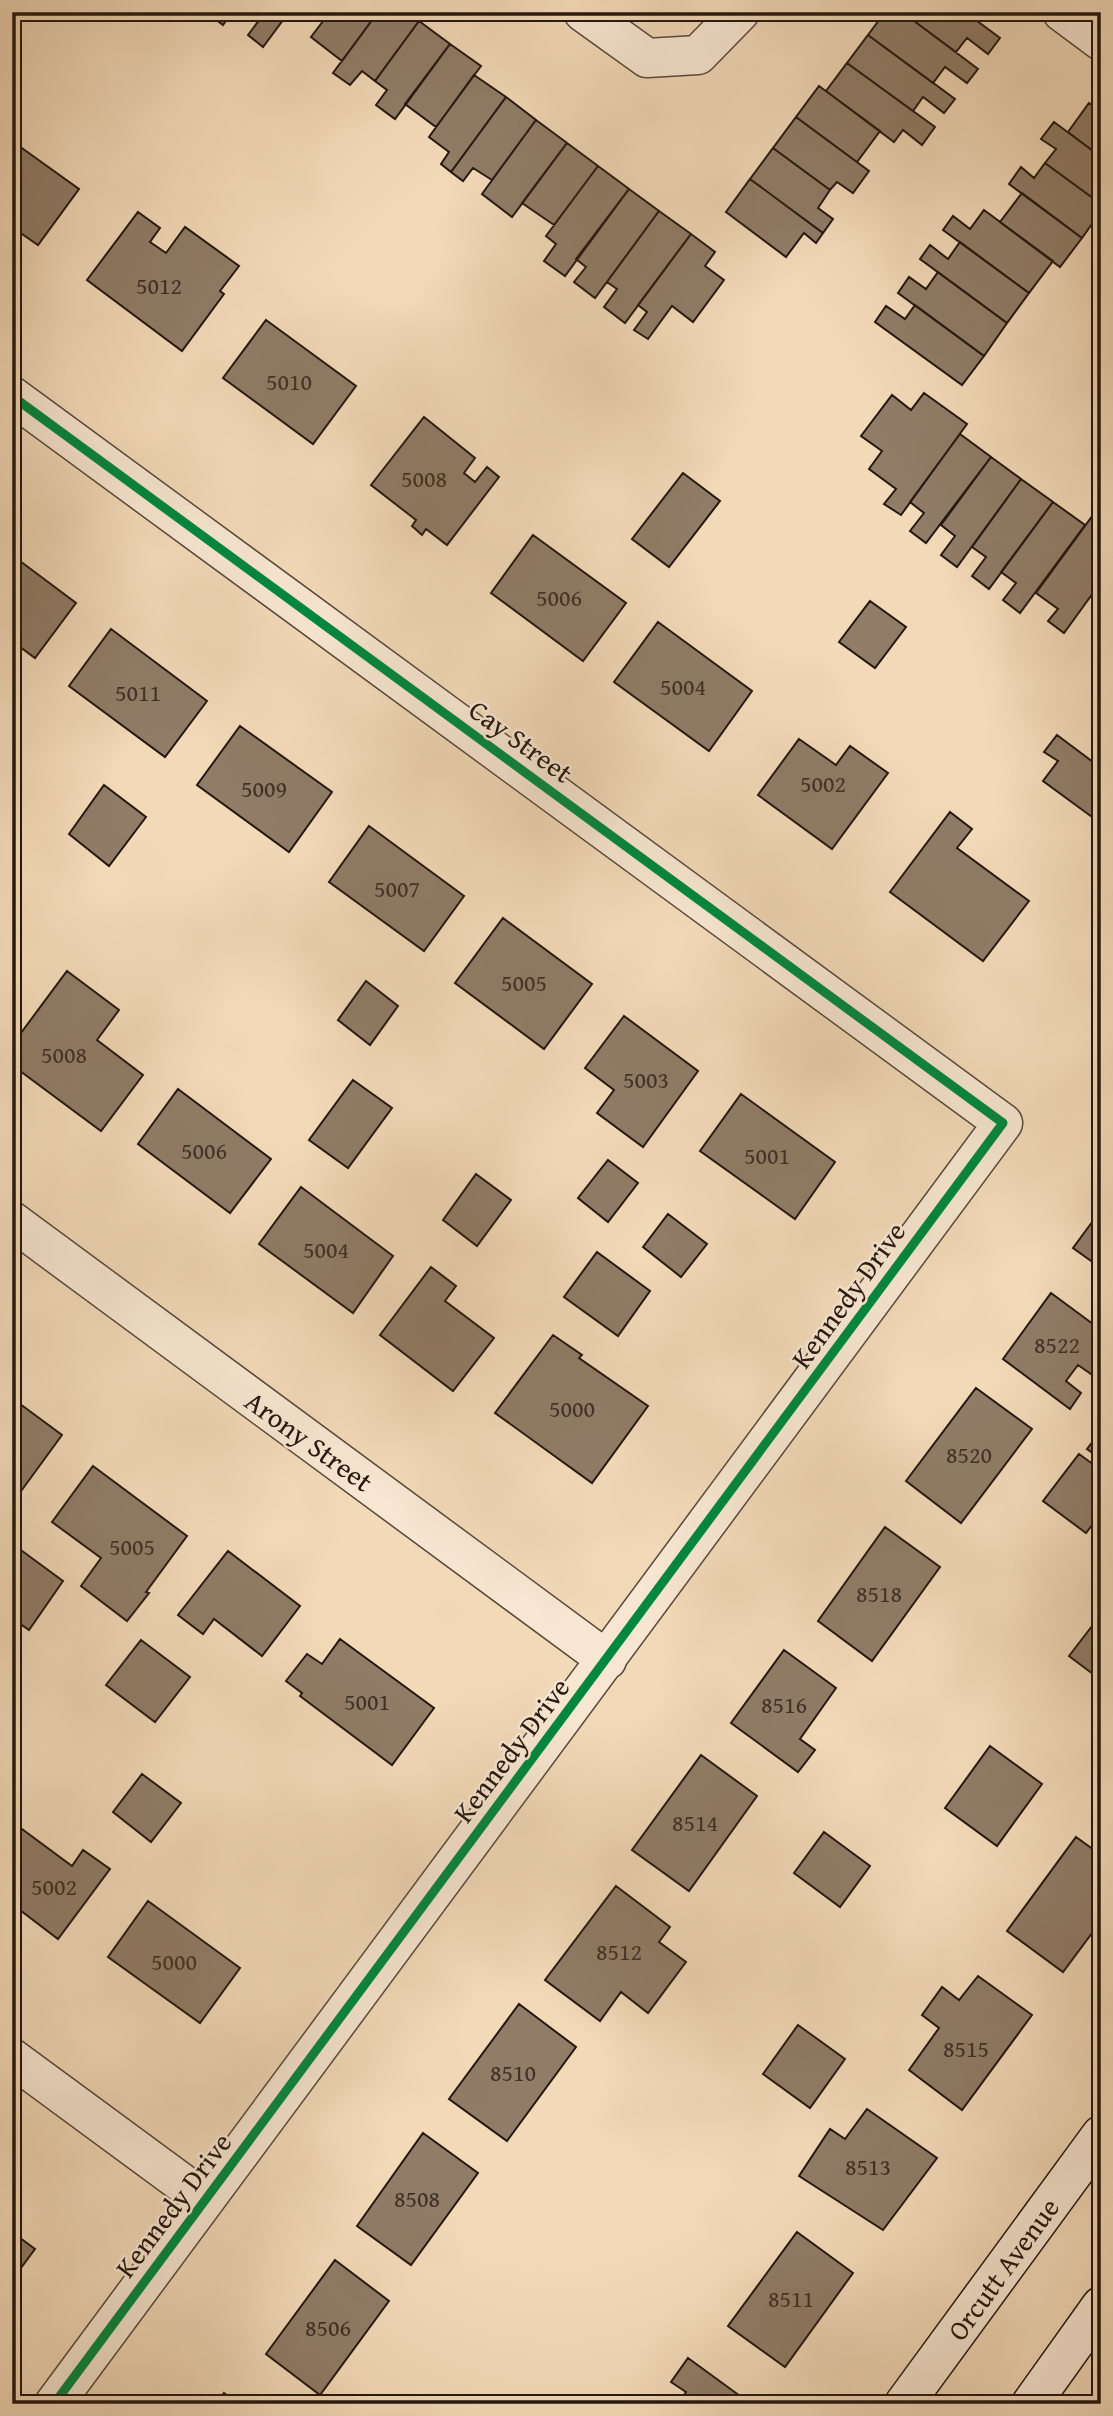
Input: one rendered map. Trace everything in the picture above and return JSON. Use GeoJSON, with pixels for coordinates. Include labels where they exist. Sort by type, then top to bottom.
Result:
{"type":"FeatureCollection","features":[{"type":"Feature","properties":{"kind":"street"},"geometry":{"type":"LineString","coordinates":[[583,12],[647,58],[698,55],[740,12]]}},
{"type":"Feature","properties":{"kind":"street"},"geometry":{"type":"LineString","coordinates":[[1062,12],[1098,30]]}},
{"type":"Feature","properties":{"kind":"street","name":"Cay Street"},"geometry":{"type":"LineString","coordinates":[[12,396],[1003,1123]]}},
{"type":"Feature","properties":{"kind":"street","name":"Kennedy Drive"},"geometry":{"type":"LineString","coordinates":[[54,2404],[1003,1123]]}},
{"type":"Feature","properties":{"kind":"street","name":"Arony Street"},"geometry":{"type":"LineString","coordinates":[[12,1221],[607,1660]]}},
{"type":"Feature","properties":{"kind":"street"},"geometry":{"type":"LineString","coordinates":[[12,2058],[205,2200]]}},
{"type":"Feature","properties":{"kind":"street","name":"Orcutt Avenue"},"geometry":{"type":"LineString","coordinates":[[904,2404],[1101,2135]]}},
{"type":"Feature","properties":{"kind":"street"},"geometry":{"type":"LineString","coordinates":[[1031,2404],[1101,2306]]}},
{"type":"Feature","properties":{"kind":"building"},"geometry":{"type":"Polygon","coordinates":[[[206,12],[232,12],[223,25],[206,12]]]}},
{"type":"Feature","properties":{"kind":"building"},"geometry":{"type":"Polygon","coordinates":[[[251,12],[289,12],[263,47],[248,35],[260,19],[251,12]]]}},
{"type":"Feature","properties":{"kind":"building"},"geometry":{"type":"Polygon","coordinates":[[[330,12],[378,12],[342,61],[311,37],[330,12]]]}},
{"type":"Feature","properties":{"kind":"building"},"geometry":{"type":"Polygon","coordinates":[[[378,12],[407,12],[419,21],[375,81],[362,71],[350,85],[333,73],[378,12]]]}},
{"type":"Feature","properties":{"kind":"building"},"geometry":{"type":"Polygon","coordinates":[[[885,12],[902,12],[978,69],[967,83],[945,67],[933,83],[868,35],[885,12]]]}},
{"type":"Feature","properties":{"kind":"building"},"geometry":{"type":"Polygon","coordinates":[[[902,12],[965,12],[1000,38],[988,54],[967,38],[956,52],[902,12]]]}},
{"type":"Feature","properties":{"kind":"building"},"geometry":{"type":"Polygon","coordinates":[[[419,21],[450,44],[395,119],[376,105],[387,90],[375,81],[419,21]]]}},
{"type":"Feature","properties":{"kind":"building"},"geometry":{"type":"Polygon","coordinates":[[[868,35],[955,99],[944,113],[923,97],[913,111],[847,63],[868,35]]]}},
{"type":"Feature","properties":{"kind":"building"},"geometry":{"type":"Polygon","coordinates":[[[450,44],[481,66],[436,127],[405,104],[450,44]]]}},
{"type":"Feature","properties":{"kind":"building"},"geometry":{"type":"Polygon","coordinates":[[[847,63],[935,127],[922,145],[903,130],[894,142],[826,91],[847,63]]]}},
{"type":"Feature","properties":{"kind":"building"},"geometry":{"type":"Polygon","coordinates":[[[474,75],[506,97],[451,172],[441,164],[449,152],[429,137],[474,75]]]}},
{"type":"Feature","properties":{"kind":"building"},"geometry":{"type":"Polygon","coordinates":[[[819,86],[880,131],[857,162],[796,117],[819,86]]]}},
{"type":"Feature","properties":{"kind":"building"},"geometry":{"type":"Polygon","coordinates":[[[506,97],[536,120],[492,180],[473,168],[463,181],[451,172],[506,97]]]}},
{"type":"Feature","properties":{"kind":"building"},"geometry":{"type":"Polygon","coordinates":[[[1089,103],[1101,112],[1101,157],[1068,132],[1089,103]]]}},
{"type":"Feature","properties":{"kind":"building"},"geometry":{"type":"Polygon","coordinates":[[[796,117],[869,171],[853,193],[837,182],[830,190],[773,148],[796,117]]]}},
{"type":"Feature","properties":{"kind":"building"},"geometry":{"type":"Polygon","coordinates":[[[536,120],[567,143],[512,217],[482,194],[536,120]]]}},
{"type":"Feature","properties":{"kind":"building"},"geometry":{"type":"Polygon","coordinates":[[[1054,122],[1101,157],[1101,204],[1045,163],[1056,149],[1041,139],[1054,122]]]}},
{"type":"Feature","properties":{"kind":"building"},"geometry":{"type":"Polygon","coordinates":[[[12,141],[79,189],[38,245],[12,227],[12,141]]]}},
{"type":"Feature","properties":{"kind":"building"},"geometry":{"type":"Polygon","coordinates":[[[567,143],[598,166],[554,225],[522,203],[567,143]]]}},
{"type":"Feature","properties":{"kind":"building"},"geometry":{"type":"Polygon","coordinates":[[[773,148],[830,190],[818,208],[833,219],[823,233],[750,179],[773,148]]]}},
{"type":"Feature","properties":{"kind":"building"},"geometry":{"type":"Polygon","coordinates":[[[1045,163],[1101,204],[1101,211],[1082,238],[1009,184],[1021,167],[1034,178],[1045,163]]]}},
{"type":"Feature","properties":{"kind":"building"},"geometry":{"type":"Polygon","coordinates":[[[598,166],[629,189],[565,276],[544,261],[556,244],[546,236],[598,166]]]}},
{"type":"Feature","properties":{"kind":"building"},"geometry":{"type":"Polygon","coordinates":[[[750,179],[823,233],[816,243],[804,233],[786,257],[726,212],[750,179]]]}},
{"type":"Feature","properties":{"kind":"building"},"geometry":{"type":"Polygon","coordinates":[[[629,189],[659,211],[595,298],[574,282],[586,267],[576,259],[629,189]]]}},
{"type":"Feature","properties":{"kind":"building"},"geometry":{"type":"Polygon","coordinates":[[[1022,193],[1082,238],[1060,267],[1000,222],[1022,193]]]}},
{"type":"Feature","properties":{"kind":"building"},"geometry":{"type":"Polygon","coordinates":[[[984,210],[1053,261],[1029,293],[943,230],[953,216],[970,229],[984,210]]]}},
{"type":"Feature","properties":{"kind":"building"},"geometry":{"type":"Polygon","coordinates":[[[659,211],[691,234],[625,323],[604,307],[617,289],[607,282],[659,211]]]}},
{"type":"Feature","properties":{"kind":"building"},"geometry":{"type":"Polygon","coordinates":[[[138,212],[160,228],[150,242],[166,253],[185,227],[239,266],[220,291],[224,294],[182,351],[87,280],[138,212]]]}},
{"type":"Feature","properties":{"kind":"building"},"geometry":{"type":"Polygon","coordinates":[[[691,234],[715,252],[705,266],[724,280],[693,322],[672,306],[648,339],[634,330],[647,312],[638,305],[691,234]]]}},
{"type":"Feature","properties":{"kind":"building"},"geometry":{"type":"Polygon","coordinates":[[[960,242],[1029,293],[1007,323],[920,259],[930,245],[948,259],[960,242]]]}},
{"type":"Feature","properties":{"kind":"building"},"geometry":{"type":"Polygon","coordinates":[[[938,272],[1007,323],[984,356],[898,293],[909,277],[926,289],[938,272]]]}},
{"type":"Feature","properties":{"kind":"building"},"geometry":{"type":"Polygon","coordinates":[[[915,305],[984,356],[962,385],[875,322],[886,306],[905,319],[915,305]]]}},
{"type":"Feature","properties":{"kind":"building"},"geometry":{"type":"Polygon","coordinates":[[[266,320],[356,386],[313,444],[223,378],[266,320]]]}},
{"type":"Feature","properties":{"kind":"building"},"geometry":{"type":"Polygon","coordinates":[[[924,393],[967,424],[901,515],[884,504],[896,489],[869,469],[882,451],[861,436],[892,395],[911,410],[924,393]]]}},
{"type":"Feature","properties":{"kind":"building"},"geometry":{"type":"Polygon","coordinates":[[[424,417],[475,458],[464,473],[475,482],[487,467],[499,477],[447,545],[426,529],[422,535],[412,526],[416,520],[371,485],[424,417]]]}},
{"type":"Feature","properties":{"kind":"building"},"geometry":{"type":"Polygon","coordinates":[[[960,434],[991,457],[926,543],[910,531],[924,513],[910,502],[960,434]]]}},
{"type":"Feature","properties":{"kind":"building"},"geometry":{"type":"Polygon","coordinates":[[[991,457],[1021,479],[957,567],[941,555],[955,536],[941,525],[991,457]]]}},
{"type":"Feature","properties":{"kind":"building"},"geometry":{"type":"Polygon","coordinates":[[[683,473],[720,501],[669,567],[632,539],[683,473]]]}},
{"type":"Feature","properties":{"kind":"building"},"geometry":{"type":"Polygon","coordinates":[[[1021,479],[1053,502],[989,589],[972,576],[986,557],[972,547],[1021,479]]]}},
{"type":"Feature","properties":{"kind":"building"},"geometry":{"type":"Polygon","coordinates":[[[1053,502],[1085,525],[1020,613],[1003,600],[1016,583],[1001,572],[1053,502]]]}},
{"type":"Feature","properties":{"kind":"building"},"geometry":{"type":"Polygon","coordinates":[[[1093,515],[1101,521],[1101,582],[1064,633],[1048,621],[1058,609],[1036,593],[1093,515]]]}},
{"type":"Feature","properties":{"kind":"building"},"geometry":{"type":"Polygon","coordinates":[[[533,535],[626,603],[583,661],[491,593],[533,535]]]}},
{"type":"Feature","properties":{"kind":"building"},"geometry":{"type":"Polygon","coordinates":[[[12,555],[76,603],[35,658],[12,641],[12,555]]]}},
{"type":"Feature","properties":{"kind":"building"},"geometry":{"type":"Polygon","coordinates":[[[870,601],[906,627],[875,668],[839,642],[870,601]]]}},
{"type":"Feature","properties":{"kind":"building"},"geometry":{"type":"Polygon","coordinates":[[[658,622],[752,691],[709,751],[614,682],[658,622]]]}},
{"type":"Feature","properties":{"kind":"building"},"geometry":{"type":"Polygon","coordinates":[[[111,629],[207,701],[165,757],[69,686],[111,629]]]}},
{"type":"Feature","properties":{"kind":"building"},"geometry":{"type":"Polygon","coordinates":[[[240,726],[332,792],[289,852],[197,785],[240,726]]]}},
{"type":"Feature","properties":{"kind":"building"},"geometry":{"type":"Polygon","coordinates":[[[1057,735],[1101,768],[1101,806],[1092,817],[1043,781],[1058,761],[1044,752],[1057,735]]]}},
{"type":"Feature","properties":{"kind":"building"},"geometry":{"type":"Polygon","coordinates":[[[799,739],[836,765],[850,746],[888,773],[832,849],[758,795],[799,739]]]}},
{"type":"Feature","properties":{"kind":"building"},"geometry":{"type":"Polygon","coordinates":[[[104,785],[146,817],[109,866],[69,834],[104,785]]]}},
{"type":"Feature","properties":{"kind":"building"},"geometry":{"type":"Polygon","coordinates":[[[950,812],[972,829],[957,848],[1029,901],[983,961],[890,892],[950,812]]]}},
{"type":"Feature","properties":{"kind":"building"},"geometry":{"type":"Polygon","coordinates":[[[369,826],[464,896],[424,951],[329,882],[369,826]]]}},
{"type":"Feature","properties":{"kind":"building"},"geometry":{"type":"Polygon","coordinates":[[[503,918],[592,984],[544,1049],[455,983],[503,918]]]}},
{"type":"Feature","properties":{"kind":"building"},"geometry":{"type":"Polygon","coordinates":[[[67,971],[119,1010],[97,1040],[143,1075],[101,1131],[12,1065],[12,1045],[67,971]]]}},
{"type":"Feature","properties":{"kind":"building"},"geometry":{"type":"Polygon","coordinates":[[[366,981],[398,1006],[370,1045],[338,1020],[366,981]]]}},
{"type":"Feature","properties":{"kind":"building"},"geometry":{"type":"Polygon","coordinates":[[[624,1016],[698,1071],[643,1147],[597,1113],[614,1090],[585,1068],[624,1016]]]}},
{"type":"Feature","properties":{"kind":"building"},"geometry":{"type":"Polygon","coordinates":[[[353,1080],[392,1108],[348,1168],[309,1140],[353,1080]]]}},
{"type":"Feature","properties":{"kind":"building"},"geometry":{"type":"Polygon","coordinates":[[[178,1089],[271,1159],[230,1213],[138,1144],[178,1089]]]}},
{"type":"Feature","properties":{"kind":"building"},"geometry":{"type":"Polygon","coordinates":[[[741,1094],[835,1162],[795,1219],[700,1151],[741,1094]]]}},
{"type":"Feature","properties":{"kind":"building"},"geometry":{"type":"Polygon","coordinates":[[[608,1160],[638,1183],[608,1222],[578,1198],[608,1160]]]}},
{"type":"Feature","properties":{"kind":"building"},"geometry":{"type":"Polygon","coordinates":[[[476,1174],[511,1200],[477,1246],[443,1220],[476,1174]]]}},
{"type":"Feature","properties":{"kind":"building"},"geometry":{"type":"Polygon","coordinates":[[[301,1187],[393,1256],[353,1313],[259,1244],[301,1187]]]}},
{"type":"Feature","properties":{"kind":"building"},"geometry":{"type":"Polygon","coordinates":[[[1101,1210],[1101,1268],[1073,1248],[1101,1210]]]}},
{"type":"Feature","properties":{"kind":"building"},"geometry":{"type":"Polygon","coordinates":[[[668,1214],[707,1244],[681,1277],[643,1247],[668,1214]]]}},
{"type":"Feature","properties":{"kind":"building"},"geometry":{"type":"Polygon","coordinates":[[[597,1252],[650,1291],[618,1336],[564,1297],[597,1252]]]}},
{"type":"Feature","properties":{"kind":"building"},"geometry":{"type":"Polygon","coordinates":[[[431,1267],[456,1286],[445,1301],[494,1338],[453,1391],[380,1335],[431,1267]]]}},
{"type":"Feature","properties":{"kind":"building"},"geometry":{"type":"Polygon","coordinates":[[[1051,1293],[1101,1330],[1101,1381],[1078,1365],[1066,1381],[1081,1393],[1070,1409],[1003,1359],[1051,1293]]]}},
{"type":"Feature","properties":{"kind":"building"},"geometry":{"type":"Polygon","coordinates":[[[553,1335],[582,1355],[579,1358],[648,1406],[592,1483],[495,1413],[553,1335]]]}},
{"type":"Feature","properties":{"kind":"building"},"geometry":{"type":"Polygon","coordinates":[[[976,1388],[1032,1429],[961,1523],[906,1481],[976,1388]]]}},
{"type":"Feature","properties":{"kind":"building"},"geometry":{"type":"Polygon","coordinates":[[[12,1398],[62,1435],[16,1498],[12,1496],[12,1398]]]}},
{"type":"Feature","properties":{"kind":"building"},"geometry":{"type":"Polygon","coordinates":[[[1101,1431],[1101,1459],[1087,1449],[1101,1431]]]}},
{"type":"Feature","properties":{"kind":"building"},"geometry":{"type":"Polygon","coordinates":[[[1079,1454],[1101,1470],[1101,1513],[1086,1533],[1043,1501],[1079,1454]]]}},
{"type":"Feature","properties":{"kind":"building"},"geometry":{"type":"Polygon","coordinates":[[[93,1466],[187,1536],[127,1621],[81,1586],[101,1558],[52,1522],[93,1466]]]}},
{"type":"Feature","properties":{"kind":"building"},"geometry":{"type":"Polygon","coordinates":[[[885,1527],[940,1567],[872,1661],[818,1621],[885,1527]]]}},
{"type":"Feature","properties":{"kind":"building"},"geometry":{"type":"Polygon","coordinates":[[[14,1545],[63,1581],[29,1630],[12,1618],[14,1545]]]}},
{"type":"Feature","properties":{"kind":"building"},"geometry":{"type":"Polygon","coordinates":[[[228,1551],[300,1606],[262,1656],[214,1619],[203,1634],[178,1615],[228,1551]]]}},
{"type":"Feature","properties":{"kind":"building"},"geometry":{"type":"Polygon","coordinates":[[[1099,1617],[1101,1618],[1101,1680],[1069,1656],[1099,1617]]]}},
{"type":"Feature","properties":{"kind":"building"},"geometry":{"type":"Polygon","coordinates":[[[340,1639],[434,1708],[392,1765],[300,1696],[302,1693],[286,1681],[307,1654],[322,1664],[340,1639]]]}},
{"type":"Feature","properties":{"kind":"building"},"geometry":{"type":"Polygon","coordinates":[[[141,1640],[190,1677],[155,1722],[106,1685],[141,1640]]]}},
{"type":"Feature","properties":{"kind":"building"},"geometry":{"type":"Polygon","coordinates":[[[784,1650],[836,1688],[800,1739],[815,1750],[798,1772],[731,1723],[784,1650]]]}},
{"type":"Feature","properties":{"kind":"building"},"geometry":{"type":"Polygon","coordinates":[[[990,1746],[1042,1784],[997,1846],[945,1808],[990,1746]]]}},
{"type":"Feature","properties":{"kind":"building"},"geometry":{"type":"Polygon","coordinates":[[[701,1755],[757,1796],[689,1891],[632,1850],[701,1755]]]}},
{"type":"Feature","properties":{"kind":"building"},"geometry":{"type":"Polygon","coordinates":[[[142,1774],[181,1803],[151,1842],[113,1812],[142,1774]]]}},
{"type":"Feature","properties":{"kind":"building"},"geometry":{"type":"Polygon","coordinates":[[[22,1829],[72,1866],[83,1850],[110,1869],[58,1939],[12,1904],[12,1843],[22,1829]]]}},
{"type":"Feature","properties":{"kind":"building"},"geometry":{"type":"Polygon","coordinates":[[[824,1832],[870,1866],[840,1907],[794,1873],[824,1832]]]}},
{"type":"Feature","properties":{"kind":"building"},"geometry":{"type":"Polygon","coordinates":[[[1076,1837],[1101,1855],[1101,1921],[1063,1972],[1007,1931],[1076,1837]]]}},
{"type":"Feature","properties":{"kind":"building"},"geometry":{"type":"Polygon","coordinates":[[[616,1886],[670,1927],[659,1942],[686,1962],[648,2013],[621,1992],[600,2021],[545,1980],[616,1886]]]}},
{"type":"Feature","properties":{"kind":"building"},"geometry":{"type":"Polygon","coordinates":[[[148,1901],[240,1968],[200,2023],[108,1957],[148,1901]]]}},
{"type":"Feature","properties":{"kind":"building"},"geometry":{"type":"Polygon","coordinates":[[[978,1976],[1032,2015],[962,2110],[909,2070],[939,2028],[922,2015],[942,1987],[959,2000],[978,1976]]]}},
{"type":"Feature","properties":{"kind":"building"},"geometry":{"type":"Polygon","coordinates":[[[519,2004],[576,2047],[507,2141],[449,2099],[519,2004]]]}},
{"type":"Feature","properties":{"kind":"building"},"geometry":{"type":"Polygon","coordinates":[[[798,2025],[845,2059],[810,2108],[763,2074],[798,2025]]]}},
{"type":"Feature","properties":{"kind":"building"},"geometry":{"type":"Polygon","coordinates":[[[867,2109],[937,2158],[883,2230],[799,2176],[830,2129],[845,2139],[867,2109]]]}},
{"type":"Feature","properties":{"kind":"building"},"geometry":{"type":"Polygon","coordinates":[[[423,2133],[478,2173],[411,2265],[357,2226],[423,2133]]]}},
{"type":"Feature","properties":{"kind":"building"},"geometry":{"type":"Polygon","coordinates":[[[12,2232],[35,2249],[12,2280],[12,2232]]]}},
{"type":"Feature","properties":{"kind":"building"},"geometry":{"type":"Polygon","coordinates":[[[797,2232],[853,2273],[785,2367],[728,2326],[797,2232]]]}},
{"type":"Feature","properties":{"kind":"building"},"geometry":{"type":"Polygon","coordinates":[[[335,2260],[389,2301],[320,2395],[266,2354],[335,2260]]]}},
{"type":"Feature","properties":{"kind":"building"},"geometry":{"type":"Polygon","coordinates":[[[688,2358],[751,2404],[678,2404],[686,2392],[671,2382],[688,2358]]]}},
{"type":"Feature","properties":{"kind":"building"},"geometry":{"type":"Polygon","coordinates":[[[224,2393],[240,2404],[216,2404],[224,2393]]]}},
{"type":"Feature","properties":{"kind":"cycle path"},"geometry":{"type":"LineString","coordinates":[[12,396],[1003,1123],[54,2404]]}}]}
